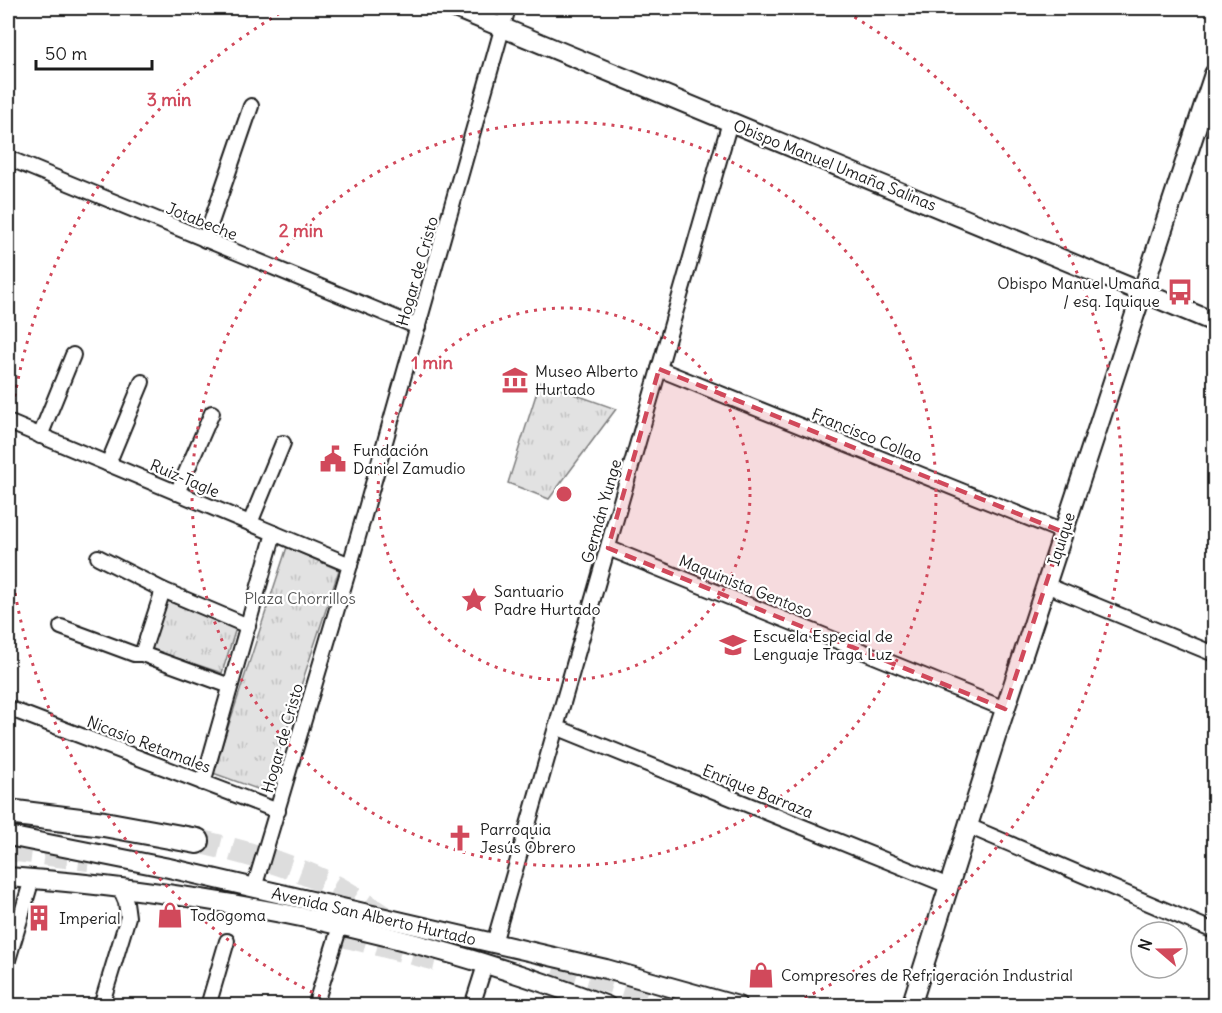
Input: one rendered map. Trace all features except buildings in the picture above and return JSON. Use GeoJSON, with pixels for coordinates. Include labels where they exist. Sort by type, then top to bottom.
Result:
{"type":"FeatureCollection","features":[{"type":"Feature","properties":{"kind":"highway"},"geometry":{"type":"LineString","coordinates":[[8,812],[104,824],[197,841]]}},
{"type":"Feature","properties":{"kind":"street","name":"Obispo Manuel Umaña Salinas"},"geometry":{"type":"LineString","coordinates":[[455,8],[1215,322]]}},
{"type":"Feature","properties":{"kind":"street","name":"Hogar de Cristo"},"geometry":{"type":"LineString","coordinates":[[254,888],[350,565],[508,8]]}},
{"type":"Feature","properties":{"kind":"street","name":"Iquique"},"geometry":{"type":"LineString","coordinates":[[911,1005],[1005,709],[1215,74]]}},
{"type":"Feature","properties":{"kind":"street"},"geometry":{"type":"LineString","coordinates":[[206,240],[250,105]]}},
{"type":"Feature","properties":{"kind":"street","name":"Germán Yunge"},"geometry":{"type":"LineString","coordinates":[[494,943],[730,122]]}},
{"type":"Feature","properties":{"kind":"street","name":"Jotabeche"},"geometry":{"type":"LineString","coordinates":[[8,158],[418,327]]}},
{"type":"Feature","properties":{"kind":"street"},"geometry":{"type":"LineString","coordinates":[[40,436],[73,355]]}},
{"type":"Feature","properties":{"kind":"street","name":"Francisco Collao"},"geometry":{"type":"LineString","coordinates":[[659,369],[1063,532]]}},
{"type":"Feature","properties":{"kind":"street"},"geometry":{"type":"LineString","coordinates":[[108,464],[142,382]]}},
{"type":"Feature","properties":{"kind":"street"},"geometry":{"type":"LineString","coordinates":[[177,493],[212,413]]}},
{"type":"Feature","properties":{"kind":"street","name":"Ruiz-Tagle"},"geometry":{"type":"LineString","coordinates":[[8,422],[350,565]]}},
{"type":"Feature","properties":{"kind":"street"},"geometry":{"type":"LineString","coordinates":[[250,524],[283,442]]}},
{"type":"Feature","properties":{"kind":"street"},"geometry":{"type":"LineString","coordinates":[[203,783],[274,533]]}},
{"type":"Feature","properties":{"kind":"street","name":"Maquinista Gentoso"},"geometry":{"type":"LineString","coordinates":[[608,548],[1005,709]]}},
{"type":"Feature","properties":{"kind":"street"},"geometry":{"type":"LineString","coordinates":[[98,557],[164,590],[248,626]]}},
{"type":"Feature","properties":{"kind":"street"},"geometry":{"type":"LineString","coordinates":[[1046,585],[1215,654]]}},
{"type":"Feature","properties":{"kind":"street"},"geometry":{"type":"LineString","coordinates":[[142,654],[164,590]]}},
{"type":"Feature","properties":{"kind":"street"},"geometry":{"type":"LineString","coordinates":[[61,627],[231,686]]}},
{"type":"Feature","properties":{"kind":"street","name":"Nicasio Retamales"},"geometry":{"type":"LineString","coordinates":[[8,708],[278,812]]}},
{"type":"Feature","properties":{"kind":"street","name":"Enrique Barraza"},"geometry":{"type":"LineString","coordinates":[[556,727],[949,886]]}},
{"type":"Feature","properties":{"kind":"street"},"geometry":{"type":"LineString","coordinates":[[968,826],[1215,931]]}},
{"type":"Feature","properties":{"kind":"street","name":"Avenida San Alberto Hurtado"},"geometry":{"type":"LineString","coordinates":[[8,836],[115,856],[494,943],[606,969],[738,1005]]}},
{"type":"Feature","properties":{"kind":"street","name":"Avenida San Alberto Hurtado"},"geometry":{"type":"LineString","coordinates":[[8,878],[120,888],[276,912],[340,926],[485,965],[607,1005]]}},
{"type":"Feature","properties":{"kind":"street"},"geometry":{"type":"LineString","coordinates":[[8,960],[32,879]]}},
{"type":"Feature","properties":{"kind":"street"},"geometry":{"type":"LineString","coordinates":[[101,1005],[128,917],[126,902],[120,888]]}},
{"type":"Feature","properties":{"kind":"street"},"geometry":{"type":"LineString","coordinates":[[315,1005],[340,926]]}},
{"type":"Feature","properties":{"kind":"street"},"geometry":{"type":"LineString","coordinates":[[208,1005],[227,941]]}},
{"type":"Feature","properties":{"kind":"street"},"geometry":{"type":"LineString","coordinates":[[472,1005],[485,965]]}},
{"type":"Feature","properties":{"kind":"highlighted area"},"geometry":{"type":"Polygon","coordinates":[[[659,369],[1063,532],[1005,709],[608,548],[659,369]]]}},
{"type":"Feature","properties":{"kind":"green space"},"geometry":{"type":"Polygon","coordinates":[[[540,382],[616,409],[549,499],[508,483],[540,382]]]}},
{"type":"Feature","properties":{"kind":"green space","name":"Plaza Chorrillos"},"geometry":{"type":"Polygon","coordinates":[[[287,547],[339,570],[266,792],[213,773],[287,547]]]}},
{"type":"Feature","properties":{"kind":"green space"},"geometry":{"type":"Polygon","coordinates":[[[165,600],[236,628],[222,673],[149,649],[165,600]]]}},
{"type":"Feature","properties":{"kind":"tunnel"},"geometry":{"type":"LineString","coordinates":[[197,841],[308,874],[343,891],[386,919]]}},
{"type":"Feature","properties":{"kind":"tunnel"},"geometry":{"type":"LineString","coordinates":[[8,849],[89,859]]}},
{"type":"Feature","properties":{"kind":"tunnel"},"geometry":{"type":"LineString","coordinates":[[343,935],[437,959]]}},
{"type":"Feature","properties":{"kind":"tunnel"},"geometry":{"type":"LineString","coordinates":[[555,965],[694,1006]]}},
{"type":"Feature","properties":{"kind":"place","name":"Obispo Manuel Umaña / esq. Iquique"},"geometry":{"type":"Point","coordinates":[1180,292]}},
{"type":"Feature","properties":{"kind":"place","name":"Museo Alberto Hurtado"},"geometry":{"type":"Point","coordinates":[515,380]}},
{"type":"Feature","properties":{"kind":"place","name":"Fundación Daniel Zamudio"},"geometry":{"type":"Point","coordinates":[333,459]}},
{"type":"Feature","properties":{"kind":"place","name":"Santuario Padre Hurtado"},"geometry":{"type":"Point","coordinates":[474,600]}},
{"type":"Feature","properties":{"kind":"place","name":"Escuela Especial de Lenguaje Traga Luz"},"geometry":{"type":"Point","coordinates":[733,645]}},
{"type":"Feature","properties":{"kind":"place","name":"Parroquia Jesús Obrero"},"geometry":{"type":"Point","coordinates":[460,838]}},
{"type":"Feature","properties":{"kind":"place","name":"Todogoma"},"geometry":{"type":"Point","coordinates":[170,915]}},
{"type":"Feature","properties":{"kind":"place","name":"Imperial"},"geometry":{"type":"Point","coordinates":[39,918]}},
{"type":"Feature","properties":{"kind":"place","name":"Compresores de Refrigeración Industrial"},"geometry":{"type":"Point","coordinates":[761,975]}}]}
